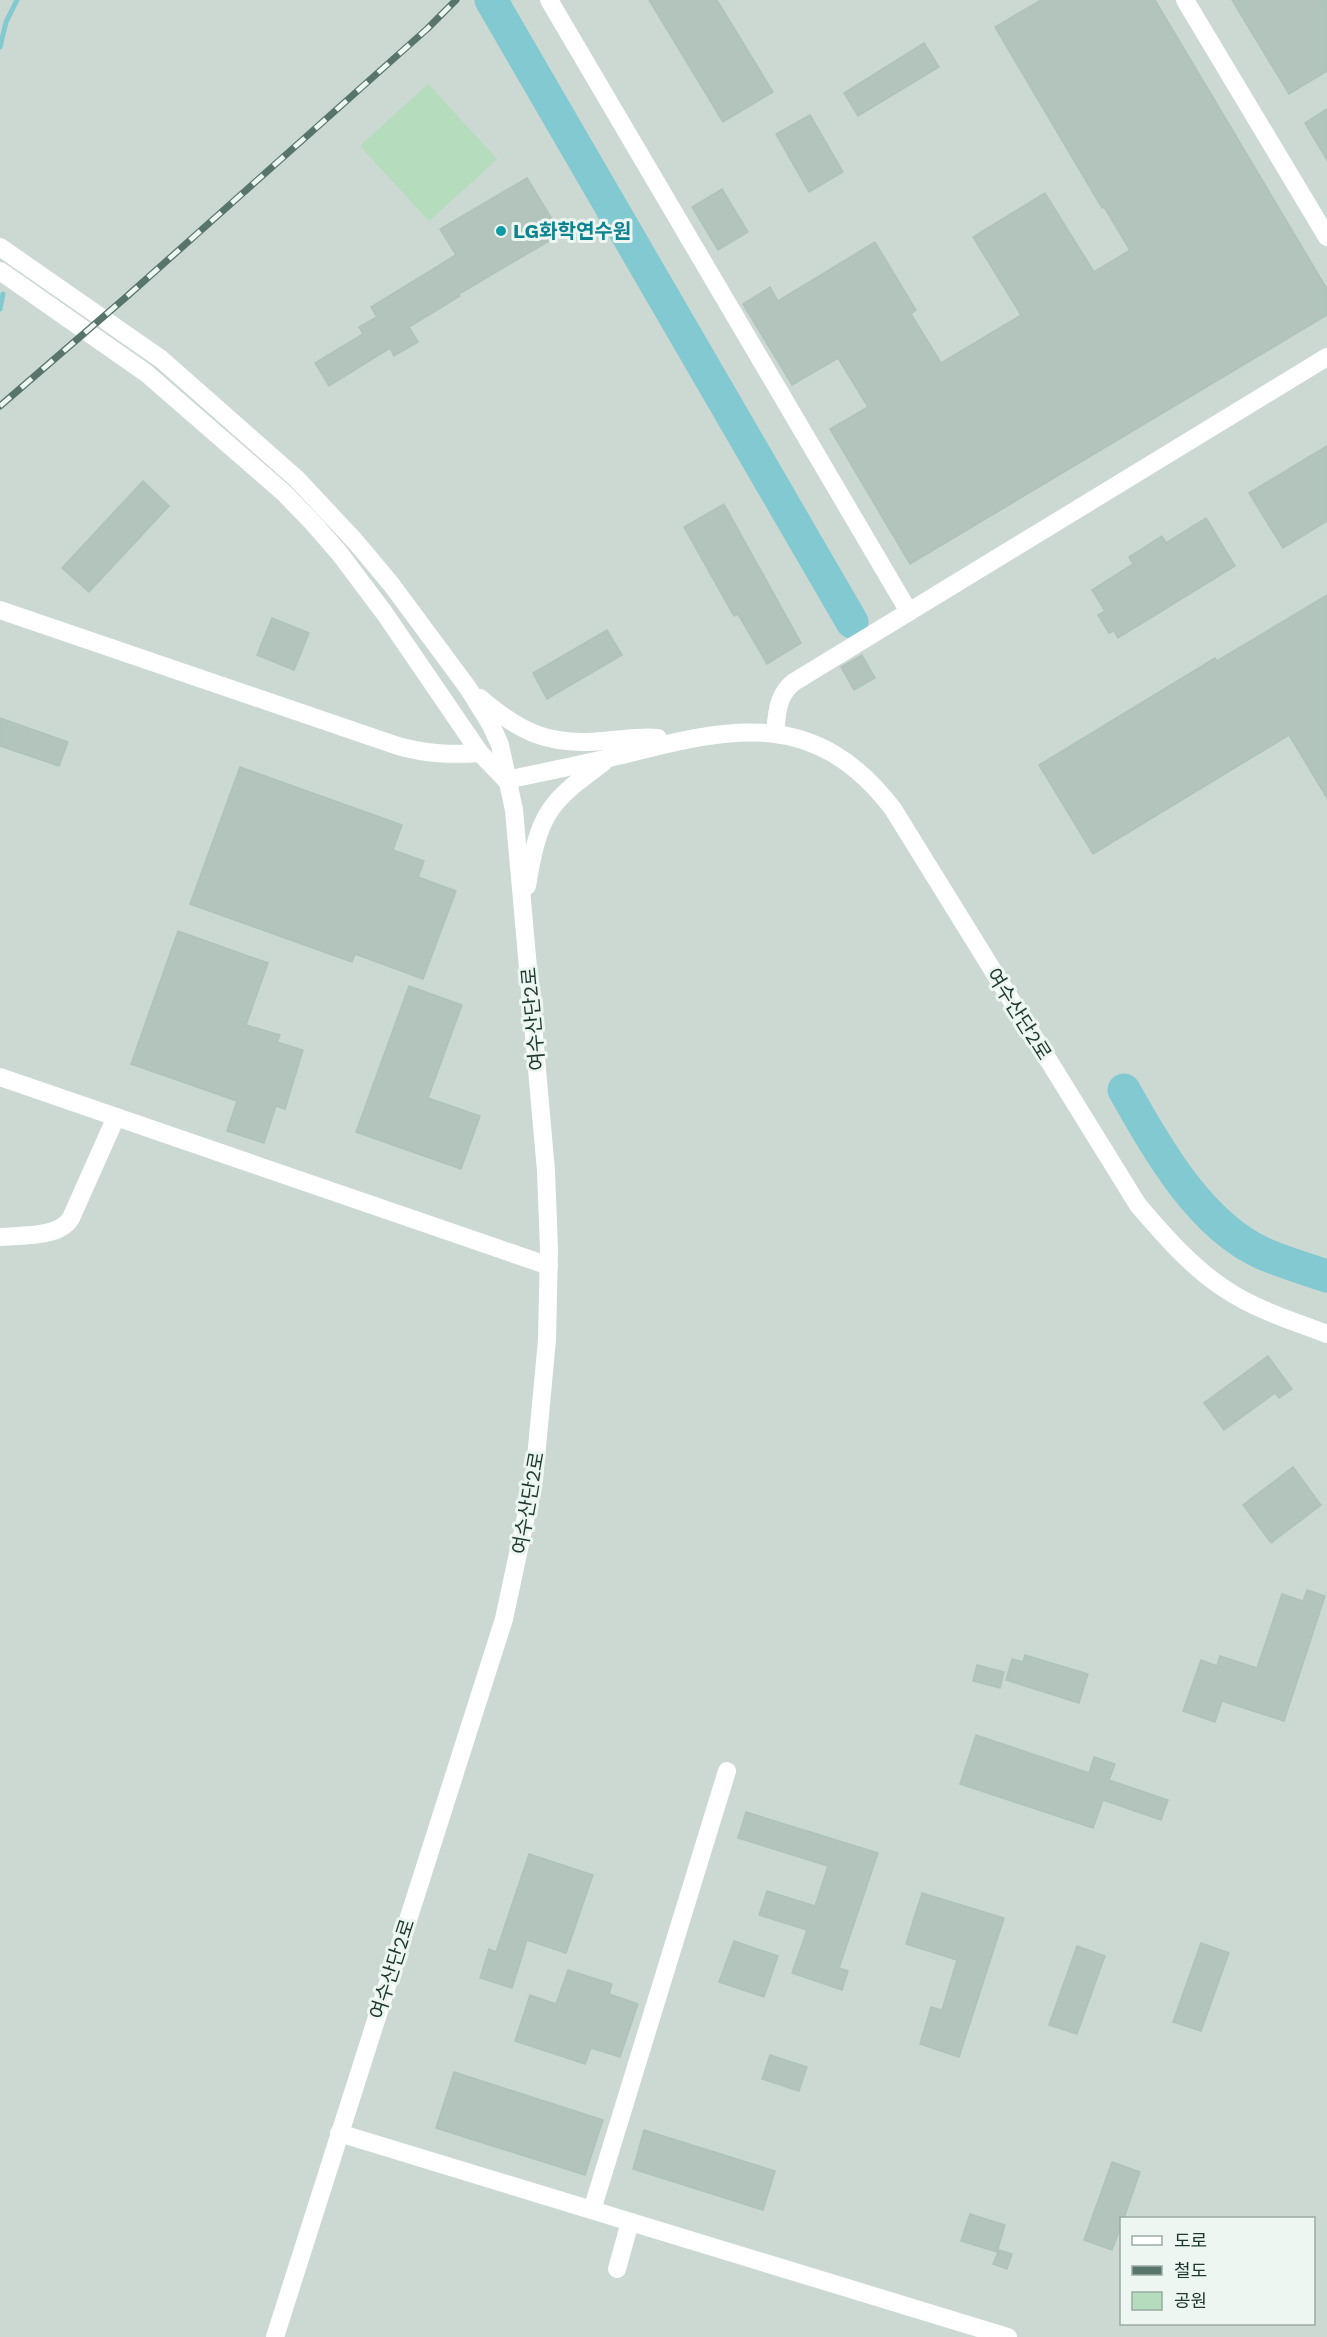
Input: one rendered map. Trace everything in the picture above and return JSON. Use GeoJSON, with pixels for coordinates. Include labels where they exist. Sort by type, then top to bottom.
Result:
{"type":"FeatureCollection","features":[{"type":"Feature","properties":{"kind":"street"},"geometry":{"type":"LineString","coordinates":[[549,0],[909,612]]}},
{"type":"Feature","properties":{"kind":"street"},"geometry":{"type":"LineString","coordinates":[[1185,0],[1327,237]]}},
{"type":"Feature","properties":{"kind":"street"},"geometry":{"type":"LineString","coordinates":[[0,247],[161,359],[297,479],[356,541],[468,688],[491,725],[500,745],[506,780]]}},
{"type":"Feature","properties":{"kind":"street"},"geometry":{"type":"LineString","coordinates":[[0,271],[146,373],[284,493],[340,554],[385,614],[480,753],[506,780]]}},
{"type":"Feature","properties":{"kind":"street"},"geometry":{"type":"LineString","coordinates":[[775,733],[778,707],[786,687],[1327,357]]}},
{"type":"Feature","properties":{"kind":"street"},"geometry":{"type":"LineString","coordinates":[[0,610],[423,754],[480,753]]}},
{"type":"Feature","properties":{"kind":"street"},"geometry":{"type":"LineString","coordinates":[[468,688],[517,726],[548,739],[580,743],[654,737],[678,741]]}},
{"type":"Feature","properties":{"kind":"street","name":"여수산단2로"},"geometry":{"type":"LineString","coordinates":[[275,2337],[504,1619],[516,1573],[534,1479],[540,1431],[549,1266],[546,1171],[514,810],[506,780],[678,741],[734,732],[775,733],[816,746],[843,759],[867,777],[893,809],[1122,1181],[1157,1227],[1199,1269],[1227,1291],[1276,1315],[1327,1335]]}},
{"type":"Feature","properties":{"kind":"street"},"geometry":{"type":"LineString","coordinates":[[523,905],[537,844],[550,809],[576,783],[610,758]]}},
{"type":"Feature","properties":{"kind":"street"},"geometry":{"type":"LineString","coordinates":[[0,1077],[549,1266]]}},
{"type":"Feature","properties":{"kind":"street"},"geometry":{"type":"LineString","coordinates":[[0,1237],[55,1231],[66,1226],[116,1117]]}},
{"type":"Feature","properties":{"kind":"street"},"geometry":{"type":"LineString","coordinates":[[592,2210],[727,1771]]}},
{"type":"Feature","properties":{"kind":"street"},"geometry":{"type":"LineString","coordinates":[[339,2133],[630,2222],[956,2330],[1008,2337]]}},
{"type":"Feature","properties":{"kind":"street"},"geometry":{"type":"LineString","coordinates":[[617,2269],[630,2222]]}},
{"type":"Feature","properties":{"kind":"shaded area"},"geometry":{"type":"Polygon","coordinates":[[[0,0],[1327,0],[1327,2337],[0,2337],[0,0]]]}},
{"type":"Feature","properties":{"kind":"green space"},"geometry":{"type":"Polygon","coordinates":[[[428,84],[497,159],[429,221],[360,146],[428,84]]]}},
{"type":"Feature","properties":{"kind":"building"},"geometry":{"type":"Polygon","coordinates":[[[649,0],[717,0],[773,92],[723,122],[649,0]]]}},
{"type":"Feature","properties":{"kind":"building"},"geometry":{"type":"Polygon","coordinates":[[[1041,0],[1155,0],[1327,289],[1327,315],[910,564],[830,429],[868,407],[838,358],[792,385],[743,304],[770,287],[778,301],[875,242],[916,310],[911,314],[941,363],[1021,315],[973,237],[1045,193],[1094,272],[1130,250],[1104,207],[1102,208],[995,27],[1041,0]]]}},
{"type":"Feature","properties":{"kind":"building"},"geometry":{"type":"Polygon","coordinates":[[[1232,0],[1327,0],[1327,71],[1289,94],[1232,0]]]}},
{"type":"Feature","properties":{"kind":"building"},"geometry":{"type":"Polygon","coordinates":[[[924,43],[939,67],[858,116],[844,93],[924,43]]]}},
{"type":"Feature","properties":{"kind":"building"},"geometry":{"type":"Polygon","coordinates":[[[1327,109],[1327,160],[1305,123],[1327,109]]]}},
{"type":"Feature","properties":{"kind":"building"},"geometry":{"type":"Polygon","coordinates":[[[810,115],[843,172],[809,192],[776,134],[810,115]]]}},
{"type":"Feature","properties":{"kind":"building"},"geometry":{"type":"Polygon","coordinates":[[[527,178],[561,234],[459,294],[460,296],[409,327],[418,342],[394,356],[390,348],[329,386],[315,363],[363,334],[359,327],[377,317],[371,307],[456,255],[440,229],[527,178]]]}},
{"type":"Feature","properties":{"kind":"building"},"geometry":{"type":"Polygon","coordinates":[[[722,189],[748,232],[718,250],[692,207],[722,189]]]}},
{"type":"Feature","properties":{"kind":"building"},"geometry":{"type":"Polygon","coordinates":[[[1327,446],[1327,521],[1283,548],[1249,493],[1327,446]]]}},
{"type":"Feature","properties":{"kind":"building"},"geometry":{"type":"Polygon","coordinates":[[[143,481],[169,506],[89,592],[62,568],[143,481]]]}},
{"type":"Feature","properties":{"kind":"building"},"geometry":{"type":"Polygon","coordinates":[[[724,504],[801,643],[767,664],[738,614],[734,616],[684,527],[724,504]]]}},
{"type":"Feature","properties":{"kind":"building"},"geometry":{"type":"Polygon","coordinates":[[[1206,518],[1235,566],[1118,638],[1114,631],[1109,633],[1098,615],[1105,611],[1092,590],[1133,564],[1129,557],[1162,536],[1166,543],[1206,518]]]}},
{"type":"Feature","properties":{"kind":"building"},"geometry":{"type":"Polygon","coordinates":[[[1327,595],[1327,798],[1289,735],[1093,854],[1039,765],[1215,658],[1217,661],[1327,595]]]}},
{"type":"Feature","properties":{"kind":"building"},"geometry":{"type":"Polygon","coordinates":[[[272,618],[309,633],[294,670],[257,655],[272,618]]]}},
{"type":"Feature","properties":{"kind":"building"},"geometry":{"type":"Polygon","coordinates":[[[607,630],[622,655],[547,699],[533,673],[607,630]]]}},
{"type":"Feature","properties":{"kind":"building"},"geometry":{"type":"Polygon","coordinates":[[[862,655],[875,678],[854,690],[841,667],[862,655]]]}},
{"type":"Feature","properties":{"kind":"building"},"geometry":{"type":"Polygon","coordinates":[[[0,718],[68,742],[59,766],[0,746],[0,718]]]}},
{"type":"Feature","properties":{"kind":"building"},"geometry":{"type":"Polygon","coordinates":[[[240,767],[402,825],[393,850],[424,861],[418,877],[456,891],[423,979],[355,954],[352,962],[190,904],[240,767]]]}},
{"type":"Feature","properties":{"kind":"building"},"geometry":{"type":"Polygon","coordinates":[[[178,931],[268,963],[246,1025],[280,1035],[277,1042],[303,1050],[285,1109],[276,1106],[264,1143],[227,1131],[237,1101],[131,1064],[178,931]]]}},
{"type":"Feature","properties":{"kind":"building"},"geometry":{"type":"Polygon","coordinates":[[[409,986],[462,1005],[428,1098],[480,1116],[461,1169],[356,1132],[409,986]]]}},
{"type":"Feature","properties":{"kind":"building"},"geometry":{"type":"Polygon","coordinates":[[[1268,1356],[1292,1389],[1279,1398],[1275,1393],[1224,1430],[1204,1403],[1268,1356]]]}},
{"type":"Feature","properties":{"kind":"building"},"geometry":{"type":"Polygon","coordinates":[[[1293,1467],[1321,1505],[1271,1543],[1243,1505],[1293,1467]]]}},
{"type":"Feature","properties":{"kind":"building"},"geometry":{"type":"Polygon","coordinates":[[[1307,1590],[1325,1596],[1284,1721],[1222,1701],[1215,1722],[1183,1711],[1201,1660],[1217,1666],[1220,1656],[1257,1668],[1282,1594],[1303,1601],[1307,1590]]]}},
{"type":"Feature","properties":{"kind":"building"},"geometry":{"type":"Polygon","coordinates":[[[1025,1655],[1088,1674],[1079,1703],[1006,1680],[1012,1659],[1023,1662],[1025,1655]]]}},
{"type":"Feature","properties":{"kind":"building"},"geometry":{"type":"Polygon","coordinates":[[[977,1665],[1004,1672],[1000,1688],[973,1681],[977,1665]]]}},
{"type":"Feature","properties":{"kind":"building"},"geometry":{"type":"Polygon","coordinates":[[[976,1735],[1089,1773],[1094,1757],[1115,1764],[1109,1780],[1168,1800],[1161,1820],[1103,1800],[1093,1828],[960,1784],[976,1735]]]}},
{"type":"Feature","properties":{"kind":"building"},"geometry":{"type":"Polygon","coordinates":[[[746,1812],[878,1853],[839,1968],[848,1971],[842,1990],[792,1973],[807,1930],[759,1915],[767,1891],[815,1906],[828,1866],[738,1838],[746,1812]]]}},
{"type":"Feature","properties":{"kind":"building"},"geometry":{"type":"Polygon","coordinates":[[[529,1854],[593,1875],[566,1953],[527,1940],[512,1988],[480,1978],[489,1949],[496,1952],[529,1854]]]}},
{"type":"Feature","properties":{"kind":"building"},"geometry":{"type":"Polygon","coordinates":[[[922,1893],[1004,1918],[959,2057],[920,2044],[931,2007],[942,2010],[957,1960],[906,1944],[922,1893]]]}},
{"type":"Feature","properties":{"kind":"building"},"geometry":{"type":"Polygon","coordinates":[[[734,1941],[778,1956],[764,1997],[719,1982],[734,1941]]]}},
{"type":"Feature","properties":{"kind":"building"},"geometry":{"type":"Polygon","coordinates":[[[1201,1943],[1229,1953],[1201,2031],[1173,2022],[1201,1943]]]}},
{"type":"Feature","properties":{"kind":"building"},"geometry":{"type":"Polygon","coordinates":[[[1077,1946],[1105,1956],[1077,2034],[1049,2025],[1077,1946]]]}},
{"type":"Feature","properties":{"kind":"building"},"geometry":{"type":"Polygon","coordinates":[[[568,1970],[612,1984],[609,1994],[638,2004],[620,2057],[591,2048],[585,2064],[515,2041],[530,1995],[556,2004],[568,1970]]]}},
{"type":"Feature","properties":{"kind":"building"},"geometry":{"type":"Polygon","coordinates":[[[770,2055],[807,2067],[799,2091],[762,2079],[770,2055]]]}},
{"type":"Feature","properties":{"kind":"building"},"geometry":{"type":"Polygon","coordinates":[[[454,2072],[603,2120],[585,2175],[436,2128],[454,2072]]]}},
{"type":"Feature","properties":{"kind":"building"},"geometry":{"type":"Polygon","coordinates":[[[644,2130],[775,2171],[763,2210],[633,2169],[644,2130]]]}},
{"type":"Feature","properties":{"kind":"building"},"geometry":{"type":"Polygon","coordinates":[[[1112,2162],[1140,2172],[1124,2217],[1120,2217],[1120,2229],[1112,2250],[1084,2240],[1112,2162]]]}},
{"type":"Feature","properties":{"kind":"building"},"geometry":{"type":"Polygon","coordinates":[[[970,2214],[1005,2225],[997,2252],[961,2241],[970,2214]]]}},
{"type":"Feature","properties":{"kind":"building"},"geometry":{"type":"Polygon","coordinates":[[[999,2250],[1012,2254],[1007,2269],[993,2264],[999,2250]]]}},
{"type":"Feature","properties":{"kind":"waterway"},"geometry":{"type":"LineString","coordinates":[[0,47],[6,22],[17,0]]}},
{"type":"Feature","properties":{"kind":"waterway"},"geometry":{"type":"LineString","coordinates":[[491,0],[852,622]]}},
{"type":"Feature","properties":{"kind":"waterway"},"geometry":{"type":"LineString","coordinates":[[0,309],[3,294]]}},
{"type":"Feature","properties":{"kind":"waterway"},"geometry":{"type":"LineString","coordinates":[[1124,1090],[1182,1182],[1218,1223],[1239,1240],[1262,1253],[1327,1276]]}},
{"type":"Feature","properties":{"kind":"railway"},"geometry":{"type":"LineString","coordinates":[[0,406],[125,298],[427,29],[456,0]]}},
{"type":"Feature","properties":{"kind":"place","name":"LG화학연수원"},"geometry":{"type":"Point","coordinates":[501,231]}}]}
